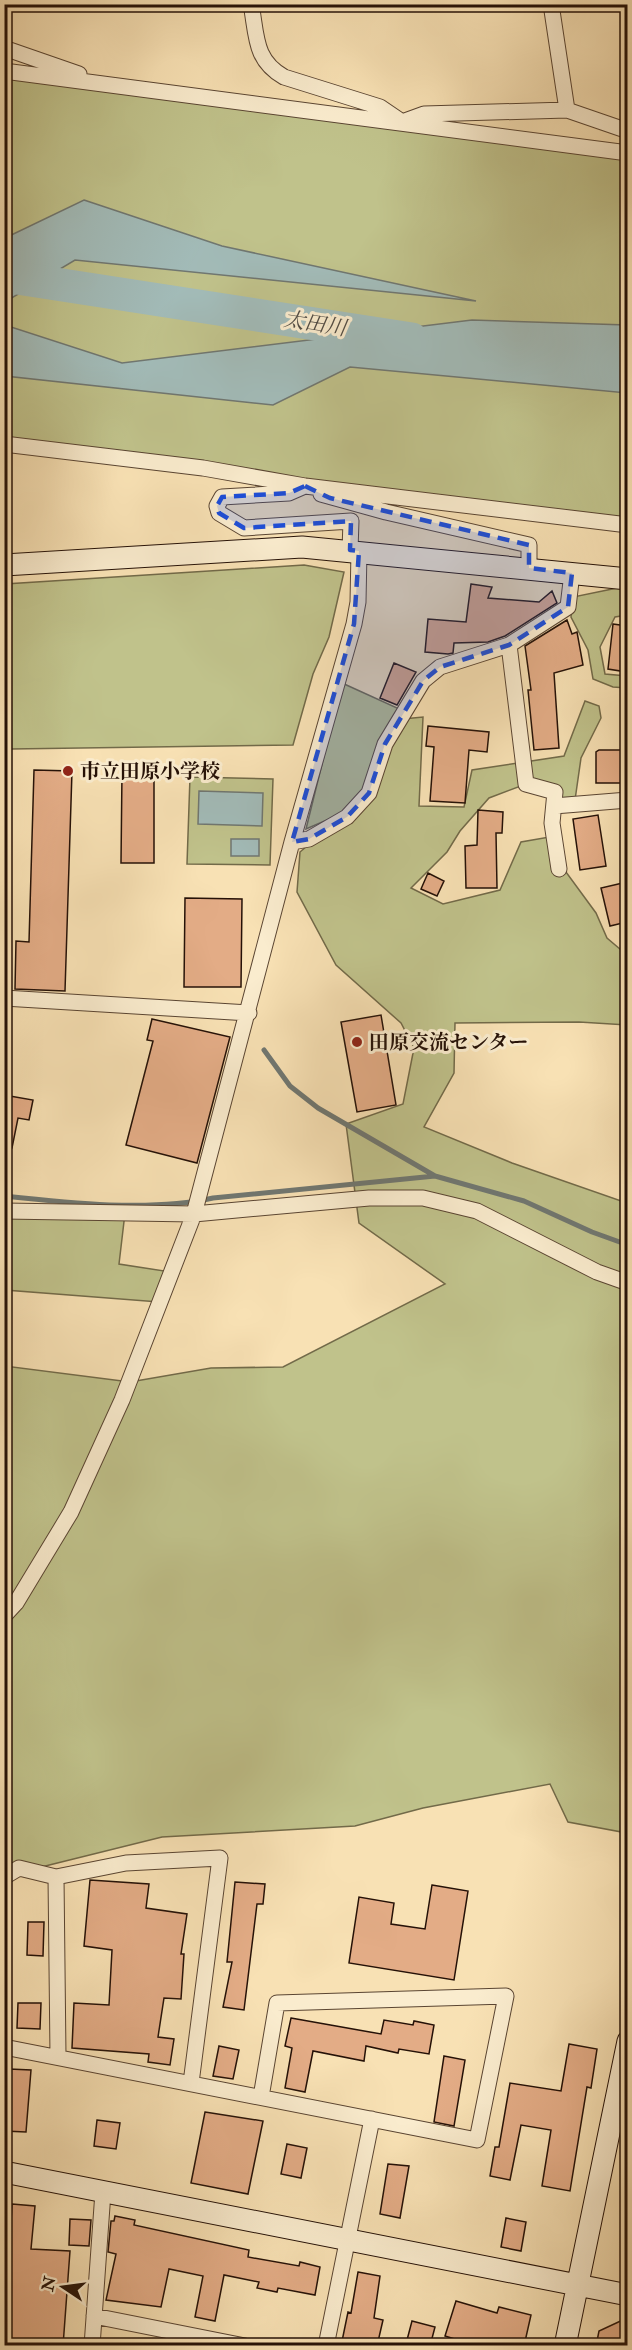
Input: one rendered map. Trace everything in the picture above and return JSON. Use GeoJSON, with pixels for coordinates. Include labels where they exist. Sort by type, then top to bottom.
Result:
{"type":"FeatureCollection","features":[{"type":"Feature","properties":{"kind":"street"},"geometry":{"type":"LineString","coordinates":[[251,4],[259,53],[270,69],[284,77],[380,106],[402,122]]}},
{"type":"Feature","properties":{"kind":"street"},"geometry":{"type":"LineString","coordinates":[[551,4],[567,110]]}},
{"type":"Feature","properties":{"kind":"street"},"geometry":{"type":"LineString","coordinates":[[4,48],[101,82]]}},
{"type":"Feature","properties":{"kind":"street"},"geometry":{"type":"LineString","coordinates":[[4,71],[627,153]]}},
{"type":"Feature","properties":{"kind":"street"},"geometry":{"type":"LineString","coordinates":[[402,122],[424,114],[567,110],[627,131]]}},
{"type":"Feature","properties":{"kind":"street"},"geometry":{"type":"LineString","coordinates":[[4,444],[203,468],[305,486],[627,525]]}},
{"type":"Feature","properties":{"kind":"street"},"geometry":{"type":"LineString","coordinates":[[4,1616],[16,1603],[71,1512],[122,1400],[194,1214],[249,1013],[292,842],[354,624],[358,602],[351,521],[244,528],[219,513],[217,506],[222,497],[289,493],[305,486],[330,498],[530,544],[529,568]]}},
{"type":"Feature","properties":{"kind":"street"},"geometry":{"type":"LineString","coordinates":[[4,565],[302,547],[355,550],[627,579]]}},
{"type":"Feature","properties":{"kind":"street"},"geometry":{"type":"LineString","coordinates":[[292,842],[309,838],[347,817],[369,793],[385,744],[423,681],[440,667],[509,645],[568,607],[572,573]]}},
{"type":"Feature","properties":{"kind":"street"},"geometry":{"type":"LineString","coordinates":[[509,645],[526,784],[555,792],[552,824],[560,869]]}},
{"type":"Feature","properties":{"kind":"street"},"geometry":{"type":"LineString","coordinates":[[554,806],[627,800]]}},
{"type":"Feature","properties":{"kind":"street"},"geometry":{"type":"LineString","coordinates":[[4,998],[249,1013]]}},
{"type":"Feature","properties":{"kind":"street"},"geometry":{"type":"LineString","coordinates":[[4,1210],[194,1214],[369,1198],[423,1198],[477,1211],[597,1272],[627,1283]]}},
{"type":"Feature","properties":{"kind":"street"},"geometry":{"type":"LineString","coordinates":[[4,1877],[19,1868],[56,1877],[126,1863],[220,1858],[191,2083]]}},
{"type":"Feature","properties":{"kind":"street"},"geometry":{"type":"LineString","coordinates":[[56,1877],[58,2056]]}},
{"type":"Feature","properties":{"kind":"street"},"geometry":{"type":"LineString","coordinates":[[4,2047],[477,2140],[506,1996],[277,2003],[261,2097]]}},
{"type":"Feature","properties":{"kind":"street"},"geometry":{"type":"LineString","coordinates":[[565,2346],[627,2041]]}},
{"type":"Feature","properties":{"kind":"street"},"geometry":{"type":"LineString","coordinates":[[326,2346],[372,2119]]}},
{"type":"Feature","properties":{"kind":"street"},"geometry":{"type":"LineString","coordinates":[[4,2172],[627,2295]]}},
{"type":"Feature","properties":{"kind":"street"},"geometry":{"type":"LineString","coordinates":[[92,2346],[103,2192]]}},
{"type":"Feature","properties":{"kind":"street"},"geometry":{"type":"LineString","coordinates":[[94,2316],[209,2343],[245,2346]]}},
{"type":"Feature","properties":{"kind":"highlighted area"},"geometry":{"type":"Polygon","coordinates":[[[305,486],[330,498],[529,545],[529,568],[572,573],[568,607],[509,645],[440,667],[423,681],[385,744],[369,793],[347,817],[309,839],[292,842],[354,624],[359,551],[350,550],[351,521],[244,528],[219,513],[217,506],[222,497],[289,493],[305,486]]]}},
{"type":"Feature","properties":{"kind":"green space"},"geometry":{"type":"Polygon","coordinates":[[[4,71],[627,156],[627,524],[5,445],[4,71]]]}},
{"type":"Feature","properties":{"kind":"green space"},"geometry":{"type":"Polygon","coordinates":[[[304,565],[344,572],[329,637],[313,674],[293,745],[11,749],[4,731],[5,584],[304,565]]]}},
{"type":"Feature","properties":{"kind":"green space"},"geometry":{"type":"Polygon","coordinates":[[[627,586],[627,615],[615,617],[600,647],[605,674],[627,676],[627,688],[613,687],[593,679],[588,650],[571,617],[573,597],[627,586]]]}},
{"type":"Feature","properties":{"kind":"green space"},"geometry":{"type":"Polygon","coordinates":[[[342,683],[406,712],[402,719],[423,717],[419,806],[464,807],[472,770],[564,756],[585,701],[599,706],[601,718],[581,758],[575,800],[554,806],[554,792],[526,784],[489,798],[460,831],[447,852],[411,888],[443,904],[500,890],[521,842],[555,836],[563,868],[596,913],[607,938],[627,955],[627,1025],[579,1022],[455,1023],[454,1073],[424,1127],[512,1163],[627,1203],[627,1833],[568,1822],[550,1784],[423,1808],[355,1826],[162,1837],[5,1876],[5,1366],[130,1382],[211,1368],[283,1367],[445,1284],[359,1223],[346,1124],[403,1104],[414,1048],[401,1023],[336,965],[297,892],[300,852],[348,811],[306,829],[342,683]]]}},
{"type":"Feature","properties":{"kind":"green space"},"geometry":{"type":"Polygon","coordinates":[[[190,777],[273,779],[270,865],[187,864],[190,777]]]}},
{"type":"Feature","properties":{"kind":"green space"},"geometry":{"type":"Polygon","coordinates":[[[5,1208],[125,1213],[119,1264],[171,1272],[159,1302],[5,1290],[5,1208]]]}},
{"type":"Feature","properties":{"kind":"water"},"geometry":{"type":"Polygon","coordinates":[[[84,200],[222,246],[476,301],[75,260],[5,302],[5,238],[84,200]]]}},
{"type":"Feature","properties":{"kind":"water"},"geometry":{"type":"Polygon","coordinates":[[[472,320],[627,325],[627,393],[350,367],[273,405],[5,376],[5,325],[122,363],[472,320]]]}},
{"type":"Feature","properties":{"kind":"water"},"geometry":{"type":"Polygon","coordinates":[[[199,791],[263,793],[262,826],[198,824],[199,791]]]}},
{"type":"Feature","properties":{"kind":"water"},"geometry":{"type":"Polygon","coordinates":[[[231,839],[259,839],[259,856],[231,856],[231,839]]]}},
{"type":"Feature","properties":{"kind":"building"},"geometry":{"type":"Polygon","coordinates":[[[471,584],[492,587],[488,598],[539,602],[552,591],[557,603],[505,636],[488,642],[454,643],[453,653],[448,654],[425,652],[428,619],[466,622],[471,584]]]}},
{"type":"Feature","properties":{"kind":"building"},"geometry":{"type":"Polygon","coordinates":[[[567,620],[572,634],[577,632],[583,665],[554,673],[559,748],[534,750],[528,690],[531,690],[525,646],[567,620]]]}},
{"type":"Feature","properties":{"kind":"building"},"geometry":{"type":"Polygon","coordinates":[[[613,624],[627,626],[627,672],[608,669],[613,624]]]}},
{"type":"Feature","properties":{"kind":"building"},"geometry":{"type":"Polygon","coordinates":[[[394,663],[416,672],[397,705],[380,698],[394,663]]]}},
{"type":"Feature","properties":{"kind":"building"},"geometry":{"type":"Polygon","coordinates":[[[428,726],[489,732],[487,752],[469,750],[465,803],[430,801],[434,747],[426,746],[428,726]]]}},
{"type":"Feature","properties":{"kind":"building"},"geometry":{"type":"Polygon","coordinates":[[[599,750],[627,750],[627,783],[596,783],[596,752],[599,750]]]}},
{"type":"Feature","properties":{"kind":"building"},"geometry":{"type":"Polygon","coordinates":[[[34,770],[72,771],[65,991],[15,989],[16,941],[29,942],[34,770]]]}},
{"type":"Feature","properties":{"kind":"building"},"geometry":{"type":"Polygon","coordinates":[[[122,772],[154,772],[154,863],[121,863],[122,772]]]}},
{"type":"Feature","properties":{"kind":"building"},"geometry":{"type":"Polygon","coordinates":[[[478,810],[503,812],[502,833],[496,833],[497,888],[466,888],[465,846],[477,845],[478,810]]]}},
{"type":"Feature","properties":{"kind":"building"},"geometry":{"type":"Polygon","coordinates":[[[598,815],[606,866],[580,870],[573,819],[598,815]]]}},
{"type":"Feature","properties":{"kind":"building"},"geometry":{"type":"Polygon","coordinates":[[[428,873],[444,881],[437,896],[421,889],[428,873]]]}},
{"type":"Feature","properties":{"kind":"building"},"geometry":{"type":"Polygon","coordinates":[[[627,882],[627,922],[610,926],[601,888],[627,882]]]}},
{"type":"Feature","properties":{"kind":"building"},"geometry":{"type":"Polygon","coordinates":[[[185,898],[242,899],[241,987],[184,987],[185,898]]]}},
{"type":"Feature","properties":{"kind":"building"},"geometry":{"type":"Polygon","coordinates":[[[381,1015],[396,1105],[357,1112],[341,1022],[381,1015]]]}},
{"type":"Feature","properties":{"kind":"building"},"geometry":{"type":"Polygon","coordinates":[[[152,1019],[230,1037],[197,1163],[126,1145],[153,1041],[147,1040],[152,1019]]]}},
{"type":"Feature","properties":{"kind":"building"},"geometry":{"type":"Polygon","coordinates":[[[4,1095],[33,1100],[29,1120],[18,1118],[12,1148],[4,1147],[4,1095]]]}},
{"type":"Feature","properties":{"kind":"building"},"geometry":{"type":"Polygon","coordinates":[[[90,1880],[149,1884],[146,1908],[187,1914],[181,1954],[184,1954],[181,1999],[164,1998],[158,2037],[174,2039],[170,2065],[148,2062],[149,2054],[72,2048],[74,2003],[109,2005],[112,1950],[84,1946],[90,1880]]]}},
{"type":"Feature","properties":{"kind":"building"},"geometry":{"type":"Polygon","coordinates":[[[235,1882],[265,1884],[263,1904],[257,1904],[244,2010],[223,2007],[232,1962],[227,1962],[235,1882]]]}},
{"type":"Feature","properties":{"kind":"building"},"geometry":{"type":"Polygon","coordinates":[[[432,1885],[468,1891],[454,1980],[349,1963],[359,1897],[394,1903],[391,1924],[425,1929],[432,1885]]]}},
{"type":"Feature","properties":{"kind":"building"},"geometry":{"type":"Polygon","coordinates":[[[28,1922],[44,1922],[43,1956],[27,1955],[28,1922]]]}},
{"type":"Feature","properties":{"kind":"building"},"geometry":{"type":"Polygon","coordinates":[[[18,2003],[41,2003],[40,2029],[17,2028],[18,2003]]]}},
{"type":"Feature","properties":{"kind":"building"},"geometry":{"type":"Polygon","coordinates":[[[291,2018],[381,2034],[384,2020],[413,2025],[414,2021],[434,2025],[429,2054],[399,2049],[398,2053],[366,2046],[364,2061],[313,2051],[305,2092],[285,2088],[292,2048],[285,2046],[291,2018]]]}},
{"type":"Feature","properties":{"kind":"building"},"geometry":{"type":"Polygon","coordinates":[[[569,2044],[597,2049],[591,2088],[587,2087],[570,2191],[542,2186],[551,2130],[521,2125],[510,2180],[490,2176],[495,2147],[499,2147],[510,2083],[561,2091],[569,2044]]]}},
{"type":"Feature","properties":{"kind":"building"},"geometry":{"type":"Polygon","coordinates":[[[219,2046],[239,2050],[233,2079],[213,2076],[219,2046]]]}},
{"type":"Feature","properties":{"kind":"building"},"geometry":{"type":"Polygon","coordinates":[[[444,2056],[465,2060],[454,2126],[434,2122],[444,2056]]]}},
{"type":"Feature","properties":{"kind":"building"},"geometry":{"type":"Polygon","coordinates":[[[9,2069],[31,2070],[26,2132],[4,2131],[9,2069]]]}},
{"type":"Feature","properties":{"kind":"building"},"geometry":{"type":"Polygon","coordinates":[[[205,2112],[263,2121],[248,2194],[191,2183],[205,2112]]]}},
{"type":"Feature","properties":{"kind":"building"},"geometry":{"type":"Polygon","coordinates":[[[97,2120],[120,2123],[116,2149],[94,2146],[97,2120]]]}},
{"type":"Feature","properties":{"kind":"building"},"geometry":{"type":"Polygon","coordinates":[[[287,2144],[307,2148],[301,2178],[281,2174],[287,2144]]]}},
{"type":"Feature","properties":{"kind":"building"},"geometry":{"type":"Polygon","coordinates":[[[388,2164],[409,2166],[400,2218],[380,2214],[388,2164]]]}},
{"type":"Feature","properties":{"kind":"building"},"geometry":{"type":"Polygon","coordinates":[[[12,2204],[35,2206],[31,2249],[70,2251],[63,2346],[4,2346],[12,2204]]]}},
{"type":"Feature","properties":{"kind":"building"},"geometry":{"type":"Polygon","coordinates":[[[115,2216],[135,2220],[134,2225],[249,2250],[248,2257],[299,2266],[300,2262],[320,2267],[315,2295],[278,2288],[277,2292],[257,2288],[259,2282],[224,2275],[215,2321],[195,2317],[203,2276],[169,2269],[161,2307],[106,2300],[116,2254],[108,2252],[111,2221],[114,2221],[115,2216]]]}},
{"type":"Feature","properties":{"kind":"building"},"geometry":{"type":"Polygon","coordinates":[[[506,2218],[526,2222],[521,2251],[501,2247],[506,2218]]]}},
{"type":"Feature","properties":{"kind":"building"},"geometry":{"type":"Polygon","coordinates":[[[70,2219],[91,2220],[89,2246],[69,2245],[70,2219]]]}},
{"type":"Feature","properties":{"kind":"building"},"geometry":{"type":"Polygon","coordinates":[[[358,2272],[380,2276],[374,2318],[383,2320],[377,2346],[341,2346],[348,2312],[351,2313],[358,2272]]]}},
{"type":"Feature","properties":{"kind":"building"},"geometry":{"type":"Polygon","coordinates":[[[456,2301],[497,2313],[499,2307],[531,2315],[524,2346],[477,2346],[445,2336],[456,2301]]]}},
{"type":"Feature","properties":{"kind":"building"},"geometry":{"type":"Polygon","coordinates":[[[627,2318],[627,2332],[612,2346],[596,2346],[599,2331],[627,2318]]]}},
{"type":"Feature","properties":{"kind":"building"},"geometry":{"type":"Polygon","coordinates":[[[412,2321],[435,2327],[430,2346],[407,2340],[412,2321]]]}},
{"type":"Feature","properties":{"kind":"waterway","name":"太田川"},"geometry":{"type":"LineString","coordinates":[[4,276],[412,339]]}},
{"type":"Feature","properties":{"kind":"waterway"},"geometry":{"type":"LineString","coordinates":[[264,1050],[290,1086],[318,1108],[435,1176],[524,1201],[592,1232],[628,1245]]}},
{"type":"Feature","properties":{"kind":"waterway"},"geometry":{"type":"LineString","coordinates":[[4,1196],[109,1205],[163,1205],[435,1176]]}},
{"type":"Feature","properties":{"kind":"place","name":"市立田原小学校"},"geometry":{"type":"Point","coordinates":[68,771]}},
{"type":"Feature","properties":{"kind":"place","name":"田原交流センター"},"geometry":{"type":"Point","coordinates":[357,1042]}}]}
